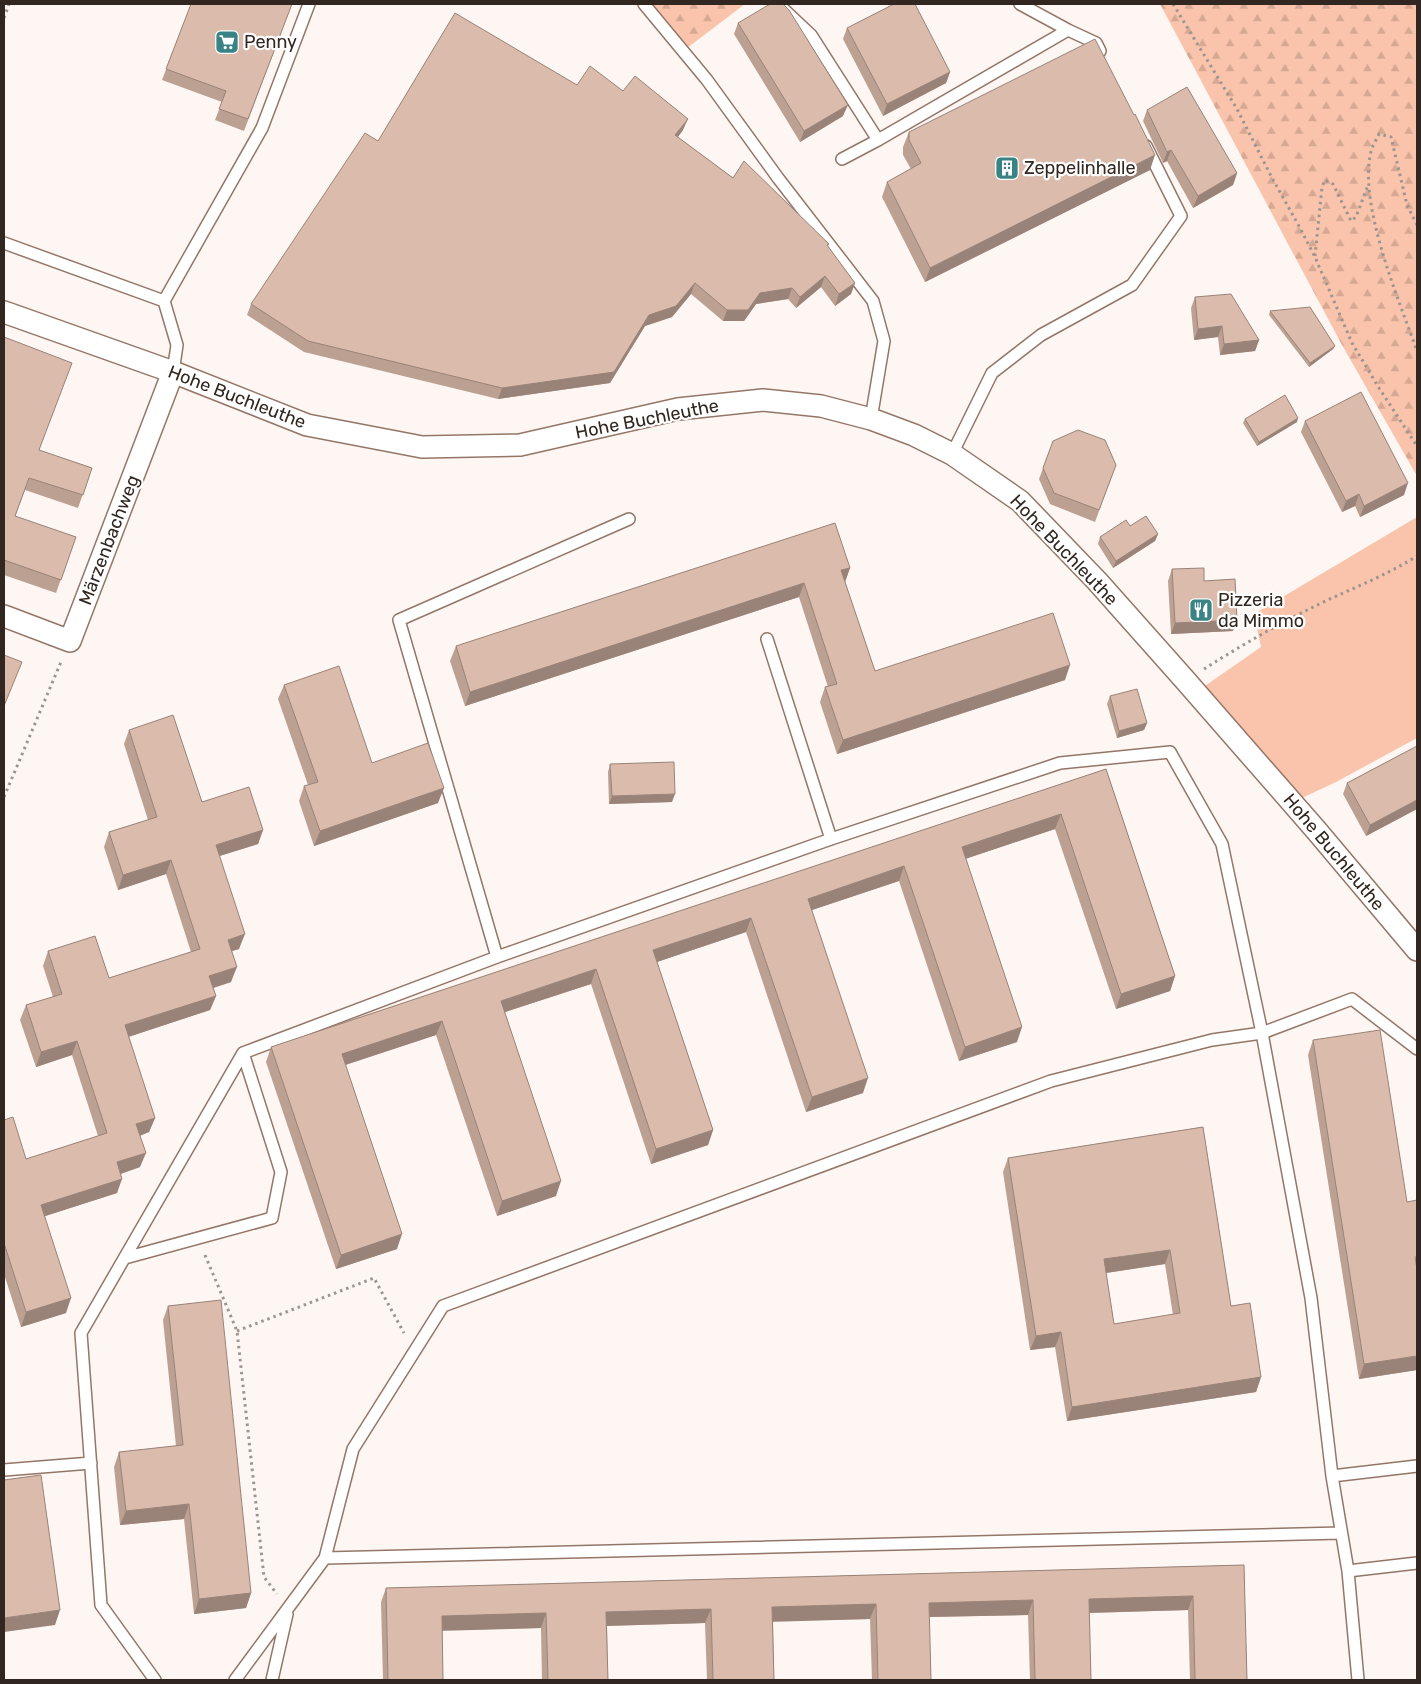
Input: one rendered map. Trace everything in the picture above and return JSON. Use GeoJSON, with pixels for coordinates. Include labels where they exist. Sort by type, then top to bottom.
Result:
{"type":"FeatureCollection","features":[{"type":"Feature","properties":{"kind":"street","name":"Hohe Buchleuthe"},"geometry":{"type":"LineString","coordinates":[[4,312],[173,372],[307,425],[422,447],[520,445],[678,409],[763,400],[821,406],[871,419],[914,435],[952,454],[1020,501],[1097,581],[1185,680],[1316,830],[1417,950]]}},
{"type":"Feature","properties":{"kind":"street","name":"Märzenbachweg"},"geometry":{"type":"LineString","coordinates":[[70,641],[173,372]]}},
{"type":"Feature","properties":{"kind":"street"},"geometry":{"type":"LineString","coordinates":[[4,616],[70,641]]}},
{"type":"Feature","properties":{"kind":"lane"},"geometry":{"type":"LineString","coordinates":[[173,372],[177,345],[164,300],[262,128],[309,4]]}},
{"type":"Feature","properties":{"kind":"lane"},"geometry":{"type":"LineString","coordinates":[[644,4],[708,80],[778,178],[873,301],[884,341],[871,419]]}},
{"type":"Feature","properties":{"kind":"lane"},"geometry":{"type":"LineString","coordinates":[[778,4],[811,35],[878,140]]}},
{"type":"Feature","properties":{"kind":"lane"},"geometry":{"type":"LineString","coordinates":[[1020,4],[1096,43],[1104,60]]}},
{"type":"Feature","properties":{"kind":"lane"},"geometry":{"type":"LineString","coordinates":[[842,159],[1068,30]]}},
{"type":"Feature","properties":{"kind":"lane"},"geometry":{"type":"LineString","coordinates":[[952,454],[992,373],[1041,335],[1132,285],[1181,216],[1142,138]]}},
{"type":"Feature","properties":{"kind":"lane"},"geometry":{"type":"LineString","coordinates":[[4,243],[164,300]]}},
{"type":"Feature","properties":{"kind":"lane"},"geometry":{"type":"LineString","coordinates":[[497,957],[399,620],[629,519]]}},
{"type":"Feature","properties":{"kind":"lane"},"geometry":{"type":"LineString","coordinates":[[767,639],[831,839]]}},
{"type":"Feature","properties":{"kind":"lane"},"geometry":{"type":"LineString","coordinates":[[155,1680],[101,1605],[82,1333],[243,1054],[497,957],[831,839],[1060,762],[1170,752],[1222,844],[1262,1033],[1311,1298],[1332,1476],[1348,1571],[1358,1680]]}},
{"type":"Feature","properties":{"kind":"lane"},"geometry":{"type":"LineString","coordinates":[[235,1680],[325,1558],[353,1448],[443,1306],[1050,1080],[1212,1040],[1262,1033],[1352,999],[1417,1049]]}},
{"type":"Feature","properties":{"kind":"lane"},"geometry":{"type":"LineString","coordinates":[[125,1258],[272,1218],[281,1172],[243,1054]]}},
{"type":"Feature","properties":{"kind":"lane"},"geometry":{"type":"LineString","coordinates":[[4,1470],[91,1463]]}},
{"type":"Feature","properties":{"kind":"lane"},"geometry":{"type":"LineString","coordinates":[[1332,1476],[1417,1466]]}},
{"type":"Feature","properties":{"kind":"lane"},"geometry":{"type":"LineString","coordinates":[[325,1558],[1341,1533]]}},
{"type":"Feature","properties":{"kind":"lane"},"geometry":{"type":"LineString","coordinates":[[1348,1571],[1417,1563]]}},
{"type":"Feature","properties":{"kind":"lane"},"geometry":{"type":"LineString","coordinates":[[272,1680],[288,1608]]}},
{"type":"Feature","properties":{"kind":"path"},"geometry":{"type":"LineString","coordinates":[[4,18],[9,4]]}},
{"type":"Feature","properties":{"kind":"path"},"geometry":{"type":"LineString","coordinates":[[1173,4],[1237,109],[1315,256],[1352,343],[1417,446]]}},
{"type":"Feature","properties":{"kind":"path"},"geometry":{"type":"LineString","coordinates":[[1417,225],[1407,205],[1391,137],[1379,134],[1372,147],[1369,164],[1368,183],[1372,214],[1390,277],[1417,351]]}},
{"type":"Feature","properties":{"kind":"path"},"geometry":{"type":"LineString","coordinates":[[1315,256],[1322,186],[1325,180],[1332,184],[1351,221],[1356,217],[1368,183]]}},
{"type":"Feature","properties":{"kind":"path"},"geometry":{"type":"LineString","coordinates":[[1185,680],[1254,638],[1331,599],[1394,571],[1417,556]]}},
{"type":"Feature","properties":{"kind":"path"},"geometry":{"type":"LineString","coordinates":[[4,797],[70,641]]}},
{"type":"Feature","properties":{"kind":"path"},"geometry":{"type":"LineString","coordinates":[[198,1238],[237,1330],[264,1577],[288,1608]]}},
{"type":"Feature","properties":{"kind":"path"},"geometry":{"type":"LineString","coordinates":[[237,1330],[374,1278],[414,1351]]}},
{"type":"Feature","properties":{"kind":"green space"},"geometry":{"type":"Polygon","coordinates":[[[652,4],[745,4],[687,48],[652,4]]]}},
{"type":"Feature","properties":{"kind":"green space"},"geometry":{"type":"Polygon","coordinates":[[[1160,4],[1417,4],[1417,476],[1342,345],[1160,4]]]}},
{"type":"Feature","properties":{"kind":"green space"},"geometry":{"type":"Polygon","coordinates":[[[1417,517],[1417,738],[1336,782],[1302,798],[1202,688],[1261,647],[1254,614],[1417,517]]]}},
{"type":"Feature","properties":{"kind":"building","name":"Penny"},"geometry":{"type":"Polygon","coordinates":[[[191,4],[292,4],[248,119],[219,109],[226,91],[166,69],[191,4]]]}},
{"type":"Feature","properties":{"kind":"building"},"geometry":{"type":"Polygon","coordinates":[[[770,4],[783,4],[789,10],[848,105],[804,131],[738,23],[770,4]]]}},
{"type":"Feature","properties":{"kind":"building"},"geometry":{"type":"Polygon","coordinates":[[[894,4],[915,4],[950,72],[887,104],[847,28],[894,4]]]}},
{"type":"Feature","properties":{"kind":"building"},"geometry":{"type":"Polygon","coordinates":[[[455,13],[577,85],[590,66],[623,91],[635,76],[688,119],[675,135],[733,178],[744,161],[829,244],[827,245],[855,283],[839,294],[825,276],[800,297],[792,288],[760,293],[748,310],[727,310],[695,283],[676,306],[649,315],[614,372],[502,388],[308,341],[251,304],[365,133],[378,141],[455,13]]]}},
{"type":"Feature","properties":{"kind":"building","name":"Zeppelinhalle"},"geometry":{"type":"Polygon","coordinates":[[[1095,39],[1155,155],[930,268],[887,182],[921,163],[909,140],[909,132],[1095,39]]]}},
{"type":"Feature","properties":{"kind":"building"},"geometry":{"type":"Polygon","coordinates":[[[1187,87],[1237,173],[1198,196],[1171,150],[1167,152],[1147,110],[1187,87]]]}},
{"type":"Feature","properties":{"kind":"building"},"geometry":{"type":"Polygon","coordinates":[[[1231,294],[1259,340],[1224,344],[1222,326],[1198,329],[1195,297],[1231,294]]]}},
{"type":"Feature","properties":{"kind":"building"},"geometry":{"type":"Polygon","coordinates":[[[1310,307],[1335,346],[1310,363],[1270,311],[1310,307]]]}},
{"type":"Feature","properties":{"kind":"building"},"geometry":{"type":"Polygon","coordinates":[[[4,337],[72,363],[39,450],[92,468],[83,495],[29,478],[15,516],[76,537],[61,580],[4,560],[4,337]]]}},
{"type":"Feature","properties":{"kind":"building"},"geometry":{"type":"Polygon","coordinates":[[[1361,392],[1408,483],[1364,506],[1359,494],[1346,501],[1305,421],[1361,392]]]}},
{"type":"Feature","properties":{"kind":"building"},"geometry":{"type":"Polygon","coordinates":[[[1285,395],[1298,418],[1259,442],[1245,419],[1285,395]]]}},
{"type":"Feature","properties":{"kind":"building"},"geometry":{"type":"Polygon","coordinates":[[[1078,430],[1105,440],[1116,465],[1099,510],[1054,493],[1043,468],[1053,441],[1078,430]]]}},
{"type":"Feature","properties":{"kind":"building"},"geometry":{"type":"Polygon","coordinates":[[[1146,516],[1158,534],[1116,561],[1100,537],[1126,520],[1130,526],[1146,516]]]}},
{"type":"Feature","properties":{"kind":"building"},"geometry":{"type":"Polygon","coordinates":[[[835,523],[850,568],[841,570],[875,671],[1053,613],[1070,665],[843,740],[825,687],[837,684],[804,583],[470,692],[456,646],[835,523]]]}},
{"type":"Feature","properties":{"kind":"building"},"geometry":{"type":"Polygon","coordinates":[[[1204,568],[1204,581],[1235,579],[1237,620],[1175,623],[1172,569],[1204,568]]]}},
{"type":"Feature","properties":{"kind":"building"},"geometry":{"type":"Polygon","coordinates":[[[4,655],[22,662],[4,706],[4,655]]]}},
{"type":"Feature","properties":{"kind":"building"},"geometry":{"type":"Polygon","coordinates":[[[339,666],[372,763],[428,743],[444,788],[320,831],[304,786],[318,782],[284,685],[339,666]]]}},
{"type":"Feature","properties":{"kind":"building"},"geometry":{"type":"Polygon","coordinates":[[[1137,689],[1147,723],[1119,731],[1110,696],[1137,689]]]}},
{"type":"Feature","properties":{"kind":"building"},"geometry":{"type":"Polygon","coordinates":[[[173,715],[202,802],[249,787],[263,830],[216,845],[245,934],[228,940],[237,967],[209,976],[216,996],[125,1025],[155,1118],[136,1124],[146,1153],[117,1162],[122,1179],[41,1205],[71,1298],[26,1312],[4,1243],[4,1120],[13,1117],[26,1159],[107,1133],[77,1041],[41,1052],[26,1005],[62,994],[48,951],[95,936],[109,978],[200,949],[171,860],[123,875],[109,832],[157,817],[129,730],[173,715]]]}},
{"type":"Feature","properties":{"kind":"building"},"geometry":{"type":"Polygon","coordinates":[[[1417,746],[1417,800],[1370,825],[1347,783],[1417,746]]]}},
{"type":"Feature","properties":{"kind":"building"},"geometry":{"type":"Polygon","coordinates":[[[674,762],[675,794],[612,796],[610,764],[674,762]]]}},
{"type":"Feature","properties":{"kind":"building"},"geometry":{"type":"Polygon","coordinates":[[[1106,769],[1175,976],[1121,994],[1061,814],[962,847],[1022,1027],[965,1047],[904,866],[808,899],[868,1078],[812,1097],[751,918],[653,950],[713,1130],[656,1149],[596,969],[501,1001],[561,1181],[502,1201],[442,1021],[342,1054],[402,1234],[341,1255],[271,1047],[1106,769]]]}},
{"type":"Feature","properties":{"kind":"building"},"geometry":{"type":"Polygon","coordinates":[[[1380,1030],[1407,1202],[1417,1200],[1417,1257],[1415,1257],[1417,1269],[1417,1356],[1364,1364],[1313,1040],[1380,1030]]]}},
{"type":"Feature","properties":{"kind":"building"},"geometry":{"type":"Polygon","coordinates":[[[1203,1127],[1231,1306],[1250,1303],[1261,1377],[1072,1407],[1061,1332],[1036,1336],[1008,1158],[1203,1127]],[[1170,1250],[1104,1259],[1114,1324],[1180,1313],[1170,1250]]]}},
{"type":"Feature","properties":{"kind":"building"},"geometry":{"type":"Polygon","coordinates":[[[221,1300],[251,1593],[199,1599],[189,1504],[126,1511],[119,1452],[183,1445],[168,1306],[221,1300]]]}},
{"type":"Feature","properties":{"kind":"building"},"geometry":{"type":"Polygon","coordinates":[[[41,1475],[60,1610],[4,1618],[4,1480],[41,1475]]]}},
{"type":"Feature","properties":{"kind":"building"},"geometry":{"type":"Polygon","coordinates":[[[1244,1565],[1247,1680],[1195,1680],[1193,1596],[1089,1599],[1091,1680],[1035,1680],[1033,1600],[929,1603],[931,1680],[878,1680],[876,1604],[772,1607],[774,1680],[713,1680],[711,1609],[606,1612],[608,1680],[548,1680],[546,1613],[442,1616],[443,1680],[388,1680],[386,1588],[1244,1565]]]}},
{"type":"Feature","properties":{"kind":"place","name":"Penny"},"geometry":{"type":"Point","coordinates":[227,42]}},
{"type":"Feature","properties":{"kind":"place","name":"Zeppelinhalle"},"geometry":{"type":"Point","coordinates":[1007,168]}},
{"type":"Feature","properties":{"kind":"place","name":"Pizzeria da Mimmo"},"geometry":{"type":"Point","coordinates":[1201,610]}}]}
